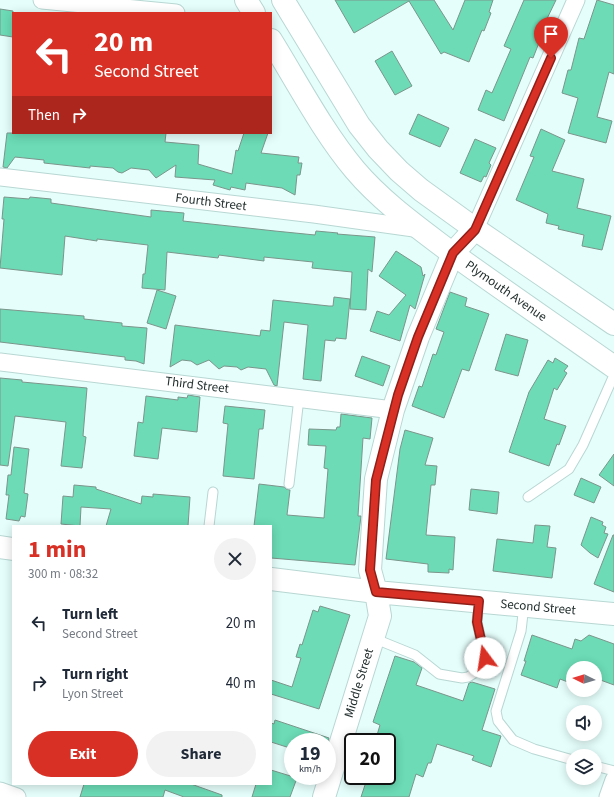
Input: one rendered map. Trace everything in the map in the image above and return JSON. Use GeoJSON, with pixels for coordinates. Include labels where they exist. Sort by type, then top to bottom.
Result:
{"type":"FeatureCollection","features":[{"type":"Feature","properties":{"kind":"street"},"geometry":{"type":"LineString","coordinates":[[42,0],[166,12]]}},
{"type":"Feature","properties":{"kind":"street"},"geometry":{"type":"LineString","coordinates":[[246,0],[253,12]]}},
{"type":"Feature","properties":{"kind":"street"},"geometry":{"type":"LineString","coordinates":[[283,0],[360,125],[378,149],[394,166],[421,190],[475,230],[614,324]]}},
{"type":"Feature","properties":{"kind":"street"},"geometry":{"type":"LineString","coordinates":[[453,253],[475,230],[576,0]]}},
{"type":"Feature","properties":{"kind":"street","name":"Plymouth Avenue"},"geometry":{"type":"LineString","coordinates":[[272,42],[344,157],[378,194],[453,253],[614,367]]}},
{"type":"Feature","properties":{"kind":"street","name":"Fourth Street"},"geometry":{"type":"LineString","coordinates":[[0,177],[314,214],[421,229]]}},
{"type":"Feature","properties":{"kind":"street","name":"Middle Street"},"geometry":{"type":"LineString","coordinates":[[324,797],[380,616],[370,570],[376,480],[393,410],[418,337],[453,253]]}},
{"type":"Feature","properties":{"kind":"street","name":"Third Street"},"geometry":{"type":"LineString","coordinates":[[0,362],[393,410]]}},
{"type":"Feature","properties":{"kind":"street"},"geometry":{"type":"LineString","coordinates":[[0,547],[12,549]]}},
{"type":"Feature","properties":{"kind":"street","name":"Second Street"},"geometry":{"type":"LineString","coordinates":[[272,579],[376,592],[614,614]]}},
{"type":"Feature","properties":{"kind":"street"},"geometry":{"type":"LineString","coordinates":[[608,797],[614,780]]}},
{"type":"Feature","properties":{"kind":"street"},"geometry":{"type":"LineString","coordinates":[[0,791],[17,797]]}},
{"type":"Feature","properties":{"kind":"lane"},"geometry":{"type":"LineString","coordinates":[[528,497],[569,469],[583,445],[614,375]]}},
{"type":"Feature","properties":{"kind":"lane"},"geometry":{"type":"LineString","coordinates":[[289,484],[299,398]]}},
{"type":"Feature","properties":{"kind":"lane"},"geometry":{"type":"LineString","coordinates":[[209,525],[213,492]]}},
{"type":"Feature","properties":{"kind":"lane"},"geometry":{"type":"LineString","coordinates":[[373,638],[415,655],[439,674],[462,678],[468,677],[476,672],[485,658],[477,622],[479,601]]}},
{"type":"Feature","properties":{"kind":"lane"},"geometry":{"type":"LineString","coordinates":[[524,605],[521,631],[496,711],[498,721],[513,740],[534,749],[566,758]]}},
{"type":"Feature","properties":{"kind":"lane"},"geometry":{"type":"LineString","coordinates":[[602,768],[614,771]]}},
{"type":"Feature","properties":{"kind":"building"},"geometry":{"type":"Polygon","coordinates":[[[335,0],[434,0],[453,30],[465,0],[493,0],[489,12],[491,13],[484,31],[482,30],[469,62],[444,52],[441,54],[409,1],[354,33],[335,0]]]}},
{"type":"Feature","properties":{"kind":"building"},"geometry":{"type":"Polygon","coordinates":[[[524,0],[556,0],[542,29],[544,30],[533,58],[530,57],[504,121],[478,110],[486,90],[492,93],[511,49],[504,46],[524,0]]]}},
{"type":"Feature","properties":{"kind":"building"},"geometry":{"type":"Polygon","coordinates":[[[597,0],[614,5],[614,74],[609,72],[597,117],[612,121],[606,143],[568,133],[578,98],[562,93],[568,70],[571,70],[579,38],[584,39],[597,0]]]}},
{"type":"Feature","properties":{"kind":"building"},"geometry":{"type":"Polygon","coordinates":[[[0,9],[13,11],[12,37],[0,35],[0,9]]]}},
{"type":"Feature","properties":{"kind":"building"},"geometry":{"type":"Polygon","coordinates":[[[392,51],[412,86],[395,95],[375,61],[392,51]]]}},
{"type":"Feature","properties":{"kind":"building"},"geometry":{"type":"Polygon","coordinates":[[[418,114],[449,128],[440,147],[409,134],[418,114]]]}},
{"type":"Feature","properties":{"kind":"building"},"geometry":{"type":"Polygon","coordinates":[[[541,129],[565,140],[552,171],[584,179],[577,208],[611,216],[602,250],[582,246],[584,235],[558,229],[559,226],[546,223],[548,214],[516,200],[534,157],[530,156],[541,129]]]}},
{"type":"Feature","properties":{"kind":"building"},"geometry":{"type":"Polygon","coordinates":[[[7,133],[166,134],[165,142],[199,145],[198,164],[232,174],[236,150],[238,151],[244,134],[268,134],[261,153],[299,157],[298,163],[302,163],[300,175],[297,175],[295,195],[282,188],[246,183],[245,190],[231,187],[230,190],[213,185],[215,180],[175,177],[176,165],[156,178],[149,170],[131,168],[122,173],[113,168],[90,166],[90,168],[44,163],[44,160],[15,157],[7,168],[3,167],[7,133]]]}},
{"type":"Feature","properties":{"kind":"building"},"geometry":{"type":"Polygon","coordinates":[[[475,139],[496,148],[489,163],[491,165],[486,177],[484,176],[481,182],[460,173],[475,139]]]}},
{"type":"Feature","properties":{"kind":"building"},"geometry":{"type":"Polygon","coordinates":[[[4,197],[51,199],[51,203],[151,217],[151,210],[184,213],[183,221],[275,231],[315,235],[316,231],[375,237],[372,272],[368,269],[366,310],[350,309],[352,272],[312,268],[313,262],[264,257],[264,261],[219,255],[218,258],[167,252],[165,290],[142,288],[148,245],[97,239],[97,241],[65,236],[62,275],[0,268],[4,219],[2,219],[4,197]]]}},
{"type":"Feature","properties":{"kind":"building"},"geometry":{"type":"Polygon","coordinates":[[[396,251],[421,267],[423,276],[425,274],[415,309],[410,305],[400,341],[370,331],[377,311],[389,315],[406,295],[379,276],[396,251]]]}},
{"type":"Feature","properties":{"kind":"building"},"geometry":{"type":"Polygon","coordinates":[[[157,290],[176,296],[166,329],[147,323],[157,290]]]}},
{"type":"Feature","properties":{"kind":"building"},"geometry":{"type":"Polygon","coordinates":[[[450,292],[467,298],[465,306],[489,314],[469,371],[462,369],[444,418],[412,406],[419,386],[422,387],[433,354],[436,355],[444,332],[436,329],[450,292]]]}},
{"type":"Feature","properties":{"kind":"building"},"geometry":{"type":"Polygon","coordinates":[[[334,297],[350,299],[346,339],[336,338],[335,341],[325,340],[321,381],[303,379],[308,325],[284,322],[277,386],[274,385],[266,369],[248,367],[241,370],[237,367],[224,366],[219,369],[209,360],[197,365],[191,361],[182,360],[170,367],[175,325],[260,336],[261,330],[270,331],[273,300],[333,306],[334,297]]]}},
{"type":"Feature","properties":{"kind":"building"},"geometry":{"type":"Polygon","coordinates":[[[0,309],[84,316],[84,319],[122,323],[122,326],[147,328],[144,364],[136,361],[125,360],[125,357],[0,342],[0,309]]]}},
{"type":"Feature","properties":{"kind":"building"},"geometry":{"type":"Polygon","coordinates":[[[506,334],[528,340],[518,376],[495,370],[506,334]]]}},
{"type":"Feature","properties":{"kind":"building"},"geometry":{"type":"Polygon","coordinates":[[[362,356],[390,366],[383,386],[355,376],[362,356]]]}},
{"type":"Feature","properties":{"kind":"building"},"geometry":{"type":"Polygon","coordinates":[[[555,358],[568,366],[564,371],[567,373],[557,390],[554,388],[544,419],[566,426],[559,445],[557,444],[549,466],[509,452],[529,392],[548,360],[553,363],[555,358]]]}},
{"type":"Feature","properties":{"kind":"building"},"geometry":{"type":"Polygon","coordinates":[[[0,378],[22,380],[22,382],[87,388],[83,436],[86,437],[82,468],[61,466],[66,422],[15,416],[8,466],[0,465],[0,378]]]}},
{"type":"Feature","properties":{"kind":"building"},"geometry":{"type":"Polygon","coordinates":[[[188,395],[200,397],[197,432],[162,428],[158,459],[134,456],[138,422],[143,423],[146,396],[178,400],[178,397],[187,398],[188,395]]]}},
{"type":"Feature","properties":{"kind":"building"},"geometry":{"type":"Polygon","coordinates":[[[225,406],[265,410],[263,429],[259,429],[254,479],[223,476],[228,424],[223,423],[225,406]]]}},
{"type":"Feature","properties":{"kind":"building"},"geometry":{"type":"Polygon","coordinates":[[[341,414],[372,418],[370,439],[363,438],[358,516],[361,516],[355,565],[272,558],[272,525],[254,525],[259,484],[284,487],[290,490],[287,515],[324,518],[328,469],[324,468],[326,446],[308,445],[309,429],[336,430],[337,427],[340,427],[341,414]]]}},
{"type":"Feature","properties":{"kind":"building"},"geometry":{"type":"Polygon","coordinates":[[[405,430],[433,438],[425,465],[437,466],[435,485],[431,485],[426,535],[455,537],[453,570],[449,569],[449,573],[428,572],[428,564],[386,559],[400,449],[405,430]]]}},
{"type":"Feature","properties":{"kind":"building"},"geometry":{"type":"Polygon","coordinates":[[[14,447],[29,449],[24,493],[28,494],[25,517],[21,516],[19,521],[6,519],[9,495],[6,495],[8,475],[11,475],[14,447]]]}},
{"type":"Feature","properties":{"kind":"building"},"geometry":{"type":"Polygon","coordinates":[[[614,454],[614,486],[599,475],[614,454]]]}},
{"type":"Feature","properties":{"kind":"building"},"geometry":{"type":"Polygon","coordinates":[[[581,478],[601,487],[594,503],[574,495],[581,478]]]}},
{"type":"Feature","properties":{"kind":"building"},"geometry":{"type":"Polygon","coordinates":[[[74,485],[96,487],[96,489],[141,504],[142,496],[153,497],[153,494],[190,497],[188,525],[106,525],[111,509],[81,507],[80,525],[61,524],[63,496],[73,497],[74,485]]]}},
{"type":"Feature","properties":{"kind":"building"},"geometry":{"type":"Polygon","coordinates":[[[471,489],[499,492],[497,514],[469,510],[471,489]]]}},
{"type":"Feature","properties":{"kind":"building"},"geometry":{"type":"Polygon","coordinates":[[[591,517],[603,522],[602,525],[606,527],[604,533],[608,534],[598,558],[581,545],[591,517]]]}},
{"type":"Feature","properties":{"kind":"building"},"geometry":{"type":"Polygon","coordinates":[[[535,525],[550,526],[547,547],[556,548],[552,578],[493,571],[497,539],[533,543],[535,525]]]}},
{"type":"Feature","properties":{"kind":"building"},"geometry":{"type":"Polygon","coordinates":[[[614,535],[614,592],[594,584],[614,535]]]}},
{"type":"Feature","properties":{"kind":"building"},"geometry":{"type":"Polygon","coordinates":[[[320,606],[350,615],[319,709],[272,694],[272,680],[292,687],[301,658],[296,657],[300,644],[302,645],[313,610],[318,612],[320,606]]]}},
{"type":"Feature","properties":{"kind":"building"},"geometry":{"type":"Polygon","coordinates":[[[532,635],[572,649],[575,639],[581,641],[589,635],[614,644],[614,685],[602,681],[602,661],[566,661],[566,681],[560,679],[557,688],[521,675],[526,661],[524,661],[532,635]]]}},
{"type":"Feature","properties":{"kind":"building"},"geometry":{"type":"Polygon","coordinates":[[[395,656],[414,662],[422,668],[416,685],[463,701],[469,683],[472,682],[495,689],[482,730],[501,736],[491,767],[472,760],[474,756],[437,744],[431,763],[428,763],[423,777],[416,774],[409,797],[361,797],[365,785],[396,785],[396,733],[378,733],[380,725],[373,722],[395,656]]]}},
{"type":"Feature","properties":{"kind":"building"},"geometry":{"type":"Polygon","coordinates":[[[275,720],[314,733],[284,733],[284,746],[272,742],[272,723],[274,724],[275,720]]]}},
{"type":"Feature","properties":{"kind":"building"},"geometry":{"type":"Polygon","coordinates":[[[272,770],[284,774],[284,785],[294,785],[290,797],[252,797],[256,785],[272,785],[272,770]]]}},
{"type":"Feature","properties":{"kind":"building"},"geometry":{"type":"Polygon","coordinates":[[[84,785],[194,785],[222,795],[222,797],[184,797],[165,790],[163,797],[80,797],[84,785]]]}},
{"type":"Feature","properties":{"kind":"route"},"geometry":{"type":"LineString","coordinates":[[485,658],[477,622],[479,601],[376,592],[370,570],[376,480],[393,410],[418,337],[453,253],[475,230],[551,58]]}}]}
